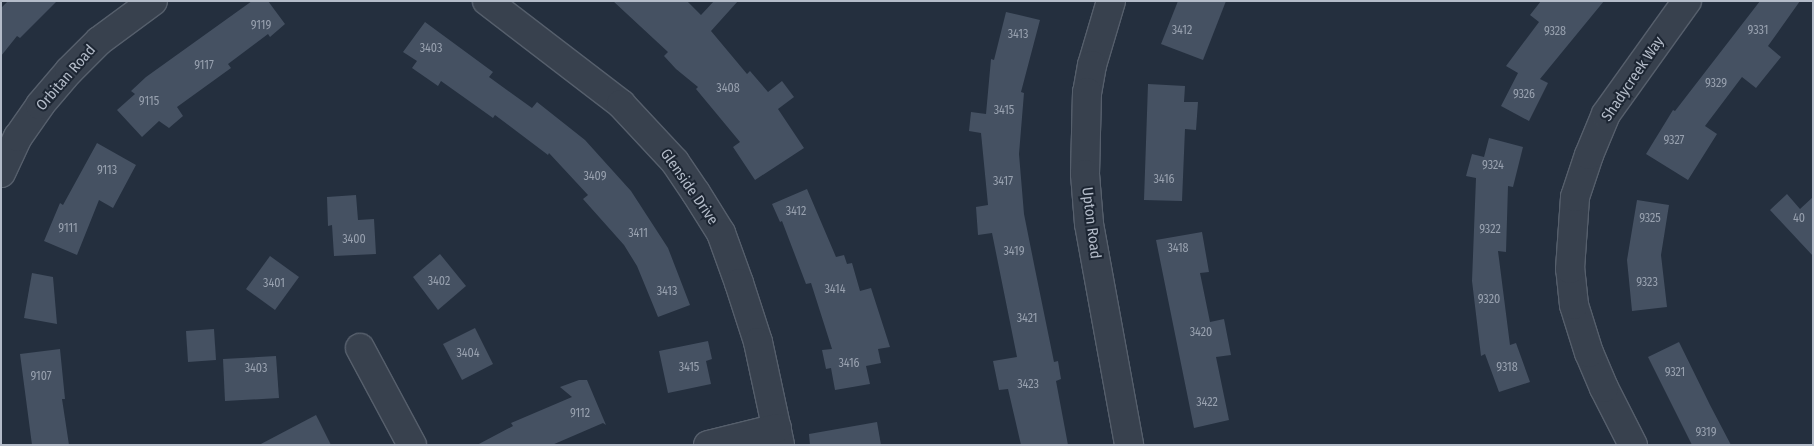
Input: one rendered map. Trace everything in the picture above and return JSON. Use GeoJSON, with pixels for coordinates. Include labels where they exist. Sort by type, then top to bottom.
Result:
{"type":"FeatureCollection","features":[{"type":"Feature","properties":{"kind":"street","name":"Orbitan Road"},"geometry":{"type":"LineString","coordinates":[[1,173],[18,137],[40,105],[69,71],[99,41],[153,1]]}},
{"type":"Feature","properties":{"kind":"street","name":"Glenside Drive"},"geometry":{"type":"LineString","coordinates":[[487,1],[621,104],[675,162],[696,193],[721,233],[739,283],[758,342],[778,436]]}},
{"type":"Feature","properties":{"kind":"street","name":"Upton Road"},"geometry":{"type":"LineString","coordinates":[[1111,1],[1092,65],[1087,92],[1085,174],[1088,224],[1129,445]]}},
{"type":"Feature","properties":{"kind":"street","name":"Shadycreek Way"},"geometry":{"type":"LineString","coordinates":[[1633,445],[1604,388],[1589,353],[1574,305],[1570,269],[1575,197],[1589,155],[1606,114],[1687,1]]}},
{"type":"Feature","properties":{"kind":"street"},"geometry":{"type":"LineString","coordinates":[[360,348],[412,445]]}},
{"type":"Feature","properties":{"kind":"street"},"geometry":{"type":"LineString","coordinates":[[708,445],[778,436]]}},
{"type":"Feature","properties":{"kind":"building"},"geometry":{"type":"Polygon","coordinates":[[[8,1],[57,1],[20,38],[17,36],[1,56],[1,8],[8,1]]]}},
{"type":"Feature","properties":{"kind":"building"},"geometry":{"type":"Polygon","coordinates":[[[252,1],[268,1],[285,24],[270,37],[268,34],[228,64],[231,68],[177,107],[183,116],[169,128],[159,121],[142,137],[117,110],[135,94],[131,91],[146,77],[252,1]]]}},
{"type":"Feature","properties":{"kind":"building"},"geometry":{"type":"Polygon","coordinates":[[[613,1],[687,1],[701,15],[714,1],[738,1],[711,31],[747,74],[750,71],[768,92],[782,81],[794,97],[778,109],[804,148],[755,180],[733,147],[740,142],[696,89],[698,87],[676,69],[664,56],[668,52],[613,1]]]}},
{"type":"Feature","properties":{"kind":"building"},"geometry":{"type":"Polygon","coordinates":[[[1178,1],[1226,1],[1203,60],[1161,44],[1178,1]]]}},
{"type":"Feature","properties":{"kind":"building"},"geometry":{"type":"Polygon","coordinates":[[[1541,1],[1604,1],[1540,79],[1548,83],[1529,121],[1501,106],[1518,73],[1506,66],[1539,22],[1530,15],[1541,1]]]}},
{"type":"Feature","properties":{"kind":"building"},"geometry":{"type":"Polygon","coordinates":[[[1760,1],[1800,1],[1768,46],[1781,57],[1756,88],[1742,77],[1705,126],[1717,134],[1688,180],[1646,154],[1673,110],[1675,111],[1760,1]]]}},
{"type":"Feature","properties":{"kind":"building"},"geometry":{"type":"Polygon","coordinates":[[[1006,12],[1040,20],[1021,92],[1024,93],[1019,154],[1024,214],[1054,362],[1058,361],[1061,379],[1056,381],[1068,445],[1021,445],[1008,389],[999,390],[993,361],[1017,357],[992,233],[978,235],[976,207],[988,205],[981,133],[969,131],[971,112],[986,114],[991,59],[994,60],[1006,12]]]}},
{"type":"Feature","properties":{"kind":"building"},"geometry":{"type":"Polygon","coordinates":[[[425,22],[493,72],[489,77],[532,108],[537,102],[585,140],[631,191],[668,248],[690,305],[658,317],[637,266],[624,245],[583,199],[588,195],[549,153],[548,155],[495,115],[493,118],[441,81],[438,86],[412,68],[417,61],[403,52],[425,22]]]}},
{"type":"Feature","properties":{"kind":"building"},"geometry":{"type":"Polygon","coordinates":[[[1148,84],[1185,86],[1184,102],[1198,102],[1196,130],[1185,129],[1182,201],[1144,200],[1148,84]]]}},
{"type":"Feature","properties":{"kind":"building"},"geometry":{"type":"Polygon","coordinates":[[[1489,138],[1523,147],[1513,187],[1508,186],[1506,252],[1498,251],[1510,345],[1516,343],[1530,382],[1499,392],[1485,354],[1481,356],[1472,281],[1476,178],[1466,176],[1472,154],[1484,157],[1489,138]]]}},
{"type":"Feature","properties":{"kind":"building"},"geometry":{"type":"Polygon","coordinates":[[[97,143],[136,165],[113,208],[99,200],[77,255],[44,241],[60,203],[63,205],[97,143]]]}},
{"type":"Feature","properties":{"kind":"building"},"geometry":{"type":"Polygon","coordinates":[[[807,189],[836,257],[844,255],[847,264],[852,263],[860,291],[871,288],[890,347],[878,349],[881,363],[866,366],[870,384],[835,390],[831,368],[826,369],[822,350],[832,349],[811,283],[806,284],[782,221],[780,222],[772,204],[807,189]]]}},
{"type":"Feature","properties":{"kind":"building"},"geometry":{"type":"Polygon","coordinates":[[[1787,194],[1800,209],[1813,197],[1813,256],[1770,210],[1787,194]]]}},
{"type":"Feature","properties":{"kind":"building"},"geometry":{"type":"Polygon","coordinates":[[[356,195],[358,220],[374,219],[376,254],[334,256],[332,225],[328,226],[327,197],[356,195]]]}},
{"type":"Feature","properties":{"kind":"building"},"geometry":{"type":"Polygon","coordinates":[[[1637,200],[1669,205],[1661,255],[1667,307],[1632,311],[1627,260],[1637,200]]]}},
{"type":"Feature","properties":{"kind":"building"},"geometry":{"type":"Polygon","coordinates":[[[1202,232],[1209,272],[1200,273],[1210,322],[1224,319],[1231,355],[1216,357],[1229,420],[1194,428],[1156,240],[1202,232]]]}},
{"type":"Feature","properties":{"kind":"building"},"geometry":{"type":"Polygon","coordinates":[[[440,254],[466,286],[438,310],[413,277],[440,254]]]}},
{"type":"Feature","properties":{"kind":"building"},"geometry":{"type":"Polygon","coordinates":[[[270,256],[299,277],[275,310],[246,289],[270,256]]]}},
{"type":"Feature","properties":{"kind":"building"},"geometry":{"type":"Polygon","coordinates":[[[32,273],[53,277],[57,324],[24,318],[32,273]]]}},
{"type":"Feature","properties":{"kind":"building"},"geometry":{"type":"Polygon","coordinates":[[[475,328],[493,364],[462,380],[443,344],[475,328]]]}},
{"type":"Feature","properties":{"kind":"building"},"geometry":{"type":"Polygon","coordinates":[[[214,329],[216,360],[188,362],[186,331],[214,329]]]}},
{"type":"Feature","properties":{"kind":"building"},"geometry":{"type":"Polygon","coordinates":[[[708,341],[712,359],[706,361],[711,384],[668,393],[659,351],[708,341]]]}},
{"type":"Feature","properties":{"kind":"building"},"geometry":{"type":"Polygon","coordinates":[[[1679,342],[1731,445],[1692,445],[1648,357],[1679,342]]]}},
{"type":"Feature","properties":{"kind":"building"},"geometry":{"type":"Polygon","coordinates":[[[60,349],[65,399],[62,399],[69,445],[32,445],[20,354],[60,349]]]}},
{"type":"Feature","properties":{"kind":"building"},"geometry":{"type":"Polygon","coordinates":[[[276,356],[279,398],[225,401],[223,359],[276,356]]]}},
{"type":"Feature","properties":{"kind":"building"},"geometry":{"type":"Polygon","coordinates":[[[579,380],[587,380],[606,425],[603,423],[552,445],[477,445],[513,426],[511,423],[572,397],[560,387],[579,380]]]}},
{"type":"Feature","properties":{"kind":"building"},"geometry":{"type":"Polygon","coordinates":[[[316,415],[331,445],[259,445],[316,415]]]}},
{"type":"Feature","properties":{"kind":"building"},"geometry":{"type":"Polygon","coordinates":[[[877,422],[881,445],[810,445],[809,434],[877,422]]]}}]}
